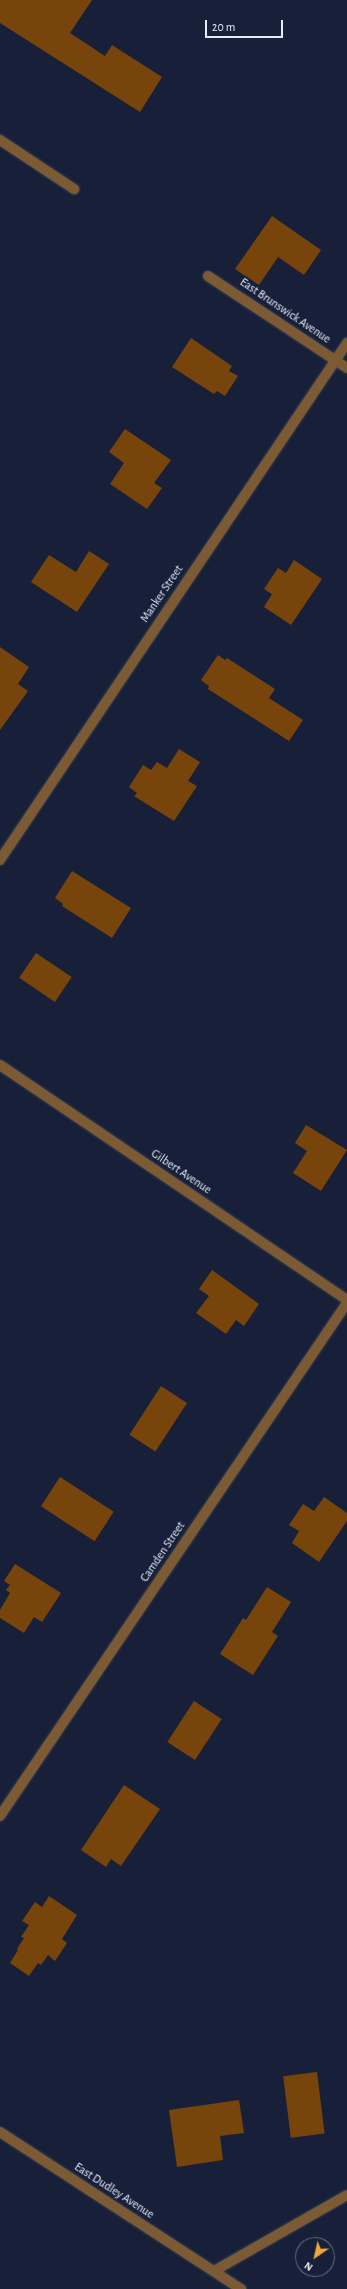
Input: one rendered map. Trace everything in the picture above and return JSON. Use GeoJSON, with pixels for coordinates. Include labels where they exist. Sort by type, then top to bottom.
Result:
{"type":"FeatureCollection","features":[{"type":"Feature","properties":{"kind":"street"},"geometry":{"type":"LineString","coordinates":[[0,140],[74,189]]}},
{"type":"Feature","properties":{"kind":"street","name":"East Brunswick Avenue"},"geometry":{"type":"LineString","coordinates":[[208,276],[347,368]]}},
{"type":"Feature","properties":{"kind":"street","name":"Manker Street"},"geometry":{"type":"LineString","coordinates":[[0,860],[347,343]]}},
{"type":"Feature","properties":{"kind":"street","name":"Gilbert Avenue"},"geometry":{"type":"LineString","coordinates":[[0,1065],[347,1300]]}},
{"type":"Feature","properties":{"kind":"street","name":"Camden Street"},"geometry":{"type":"LineString","coordinates":[[0,1816],[347,1303]]}},
{"type":"Feature","properties":{"kind":"street","name":"East Dudley Avenue"},"geometry":{"type":"LineString","coordinates":[[0,2132],[241,2289]]}},
{"type":"Feature","properties":{"kind":"street"},"geometry":{"type":"LineString","coordinates":[[214,2271],[347,2195]]}},
{"type":"Feature","properties":{"kind":"building"},"geometry":{"type":"Polygon","coordinates":[[[0,0],[92,0],[70,33],[105,56],[112,45],[162,77],[140,112],[0,23],[0,0]]]}},
{"type":"Feature","properties":{"kind":"building"},"geometry":{"type":"Polygon","coordinates":[[[272,216],[321,250],[304,275],[278,257],[259,285],[235,269],[272,216]]]}},
{"type":"Feature","properties":{"kind":"building"},"geometry":{"type":"Polygon","coordinates":[[[191,338],[232,366],[229,371],[238,376],[225,396],[217,391],[214,394],[172,367],[191,338]]]}},
{"type":"Feature","properties":{"kind":"building"},"geometry":{"type":"Polygon","coordinates":[[[125,429],[171,460],[154,483],[162,488],[147,509],[110,484],[124,463],[109,452],[125,429]]]}},
{"type":"Feature","properties":{"kind":"building"},"geometry":{"type":"Polygon","coordinates":[[[89,551],[109,564],[77,612],[31,582],[49,555],[76,572],[89,551]]]}},
{"type":"Feature","properties":{"kind":"building"},"geometry":{"type":"Polygon","coordinates":[[[294,560],[322,579],[291,625],[264,607],[272,594],[264,589],[278,568],[286,573],[294,560]]]}},
{"type":"Feature","properties":{"kind":"building"},"geometry":{"type":"Polygon","coordinates":[[[0,647],[29,667],[18,684],[28,691],[0,730],[0,647]]]}},
{"type":"Feature","properties":{"kind":"building"},"geometry":{"type":"Polygon","coordinates":[[[218,655],[225,660],[227,658],[275,689],[269,698],[303,720],[289,741],[208,689],[209,686],[201,680],[218,655]]]}},
{"type":"Feature","properties":{"kind":"building"},"geometry":{"type":"Polygon","coordinates":[[[179,749],[200,762],[188,781],[197,786],[174,821],[134,796],[137,793],[129,787],[143,765],[151,770],[157,762],[167,768],[179,749]]]}},
{"type":"Feature","properties":{"kind":"building"},"geometry":{"type":"Polygon","coordinates":[[[72,871],[131,908],[112,938],[62,906],[63,904],[55,898],[72,871]]]}},
{"type":"Feature","properties":{"kind":"building"},"geometry":{"type":"Polygon","coordinates":[[[36,953],[72,977],[55,1002],[19,978],[36,953]]]}},
{"type":"Feature","properties":{"kind":"building"},"geometry":{"type":"Polygon","coordinates":[[[306,1125],[347,1150],[321,1191],[293,1173],[307,1151],[295,1143],[306,1125]]]}},
{"type":"Feature","properties":{"kind":"building"},"geometry":{"type":"Polygon","coordinates":[[[212,1270],[259,1304],[244,1326],[236,1320],[226,1334],[196,1313],[209,1296],[199,1289],[212,1270]]]}},
{"type":"Feature","properties":{"kind":"building"},"geometry":{"type":"Polygon","coordinates":[[[161,1386],[187,1403],[155,1452],[129,1435],[161,1386]]]}},
{"type":"Feature","properties":{"kind":"building"},"geometry":{"type":"Polygon","coordinates":[[[60,1477],[114,1512],[95,1541],[41,1506],[60,1477]]]}},
{"type":"Feature","properties":{"kind":"building"},"geometry":{"type":"Polygon","coordinates":[[[324,1497],[347,1513],[347,1521],[319,1562],[292,1543],[299,1531],[289,1525],[303,1504],[314,1511],[324,1497]]]}},
{"type":"Feature","properties":{"kind":"building"},"geometry":{"type":"Polygon","coordinates":[[[15,1564],[61,1593],[42,1622],[34,1617],[24,1633],[0,1618],[0,1610],[10,1593],[6,1590],[10,1585],[4,1581],[15,1564]]]}},
{"type":"Feature","properties":{"kind":"building"},"geometry":{"type":"Polygon","coordinates":[[[267,1587],[291,1602],[272,1632],[278,1636],[253,1675],[220,1654],[243,1618],[246,1620],[267,1587]]]}},
{"type":"Feature","properties":{"kind":"building"},"geometry":{"type":"Polygon","coordinates":[[[194,1701],[222,1719],[195,1760],[167,1742],[194,1701]]]}},
{"type":"Feature","properties":{"kind":"building"},"geometry":{"type":"Polygon","coordinates":[[[124,1785],[160,1809],[121,1866],[111,1859],[106,1867],[81,1850],[124,1785]]]}},
{"type":"Feature","properties":{"kind":"building"},"geometry":{"type":"Polygon","coordinates":[[[49,1896],[77,1915],[62,1939],[67,1943],[55,1961],[48,1955],[41,1965],[38,1963],[29,1976],[10,1963],[24,1938],[21,1937],[29,1925],[22,1921],[35,1902],[42,1907],[49,1896]]]}},
{"type":"Feature","properties":{"kind":"building"},"geometry":{"type":"Polygon","coordinates":[[[317,2072],[325,2134],[291,2138],[283,2076],[317,2072]]]}},
{"type":"Feature","properties":{"kind":"building"},"geometry":{"type":"Polygon","coordinates":[[[239,2100],[244,2133],[220,2136],[223,2160],[177,2167],[169,2110],[239,2100]]]}}]}
